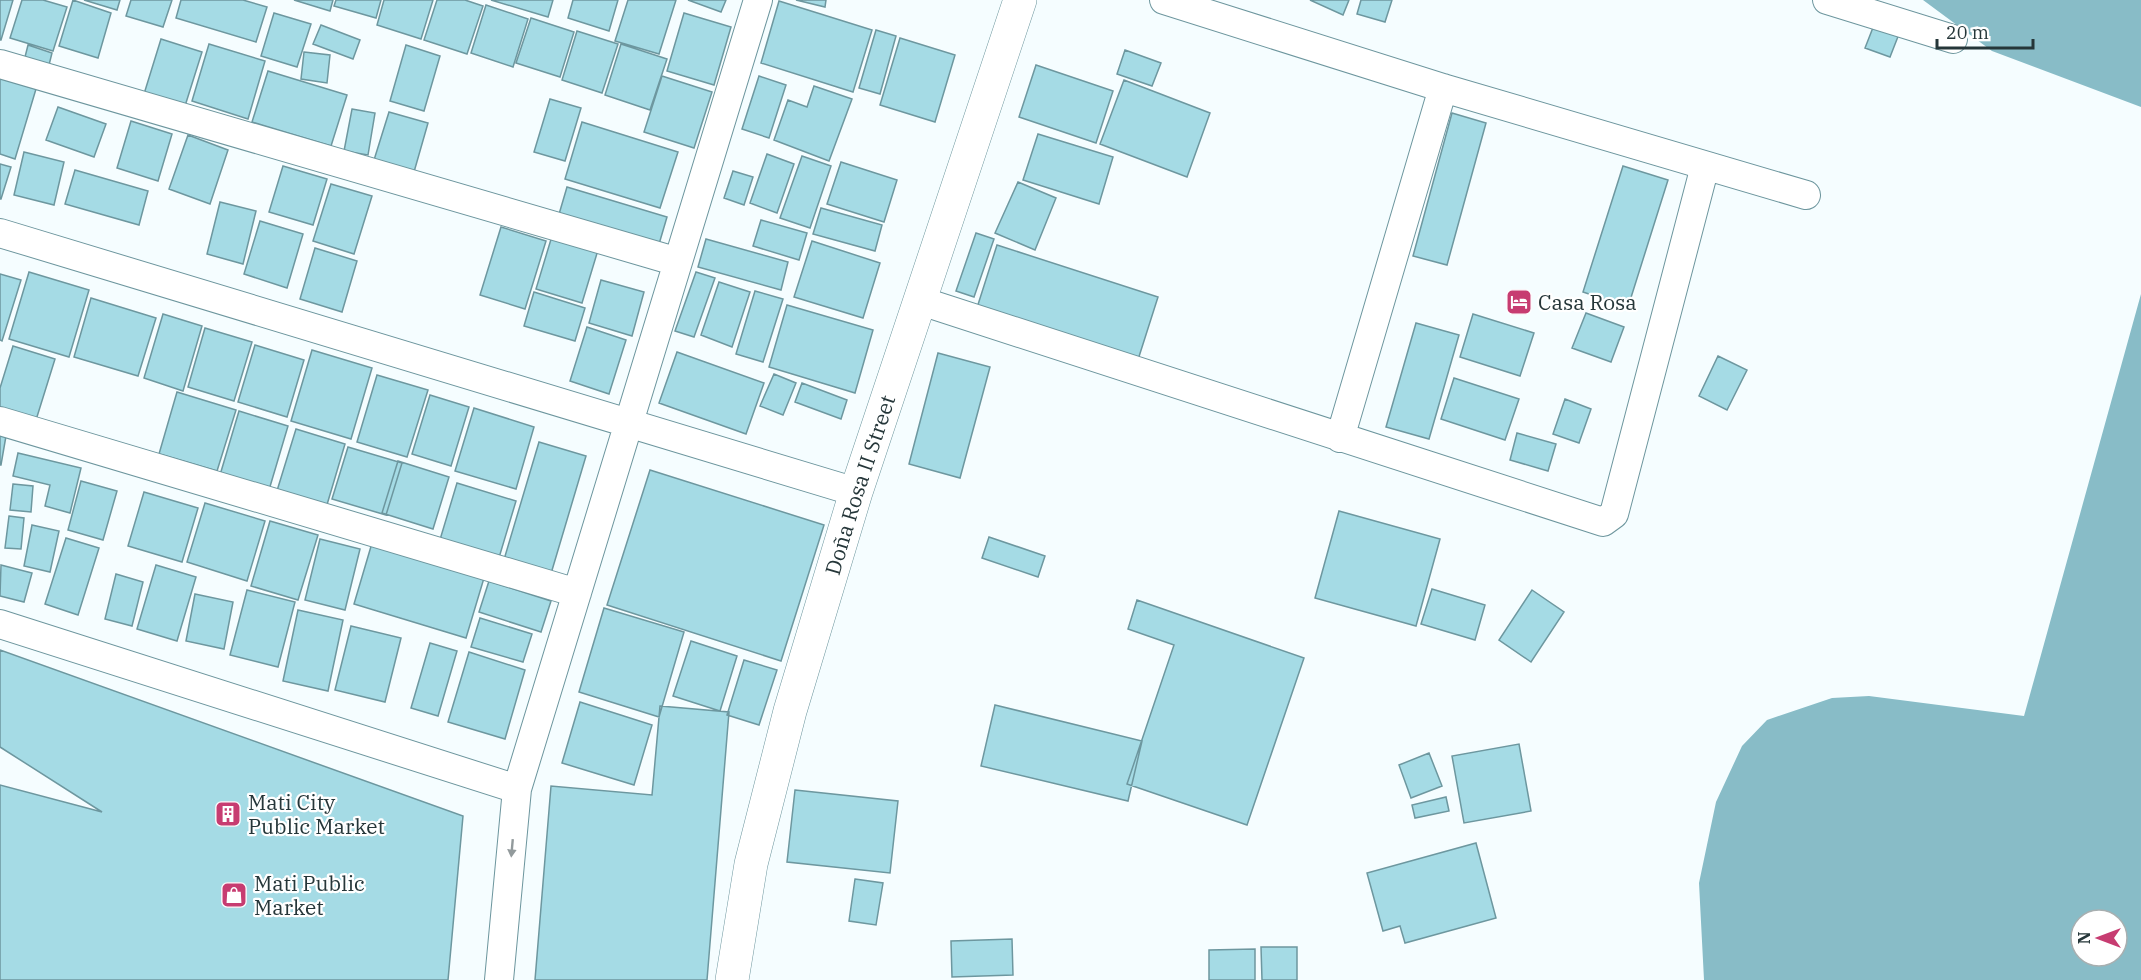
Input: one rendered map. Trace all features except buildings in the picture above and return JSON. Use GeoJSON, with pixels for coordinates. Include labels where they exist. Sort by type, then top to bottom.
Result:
{"type":"FeatureCollection","features":[{"type":"Feature","properties":{"kind":"main road","name":"Doña Rosa II Street"},"geometry":{"type":"LineString","coordinates":[[732,980],[751,864],[790,711],[856,492],[1020,0]]}},
{"type":"Feature","properties":{"kind":"street"},"geometry":{"type":"LineString","coordinates":[[499,980],[518,789],[758,0]]}},
{"type":"Feature","properties":{"kind":"street"},"geometry":{"type":"LineString","coordinates":[[1164,0],[1443,88],[1806,195]]}},
{"type":"Feature","properties":{"kind":"street"},"geometry":{"type":"LineString","coordinates":[[1827,0],[1953,39]]}},
{"type":"Feature","properties":{"kind":"street"},"geometry":{"type":"LineString","coordinates":[[0,64],[678,262]]}},
{"type":"Feature","properties":{"kind":"street"},"geometry":{"type":"LineString","coordinates":[[1340,438],[1443,88]]}},
{"type":"Feature","properties":{"kind":"street"},"geometry":{"type":"LineString","coordinates":[[921,301],[1586,519],[1603,522],[1614,514],[1705,166]]}},
{"type":"Feature","properties":{"kind":"street"},"geometry":{"type":"LineString","coordinates":[[0,233],[856,492]]}},
{"type":"Feature","properties":{"kind":"street"},"geometry":{"type":"LineString","coordinates":[[0,421],[578,593]]}},
{"type":"Feature","properties":{"kind":"street"},"geometry":{"type":"LineString","coordinates":[[0,624],[518,789]]}},
{"type":"Feature","properties":{"kind":"water"},"geometry":{"type":"Polygon","coordinates":[[[1923,0],[2141,0],[2141,107],[1992,51],[1923,0]]]}},
{"type":"Feature","properties":{"kind":"water"},"geometry":{"type":"Polygon","coordinates":[[[2141,294],[2141,980],[1704,980],[1699,883],[1716,802],[1742,746],[1767,720],[1832,698],[1869,696],[2024,716],[2141,294]]]}},
{"type":"Feature","properties":{"kind":"place","name":"Casa Rosa"},"geometry":{"type":"Point","coordinates":[1519,302]}},
{"type":"Feature","properties":{"kind":"place","name":"Mati City Public Market"},"geometry":{"type":"Point","coordinates":[228,814]}},
{"type":"Feature","properties":{"kind":"place","name":"Mati Public Market"},"geometry":{"type":"Point","coordinates":[234,895]}}]}
